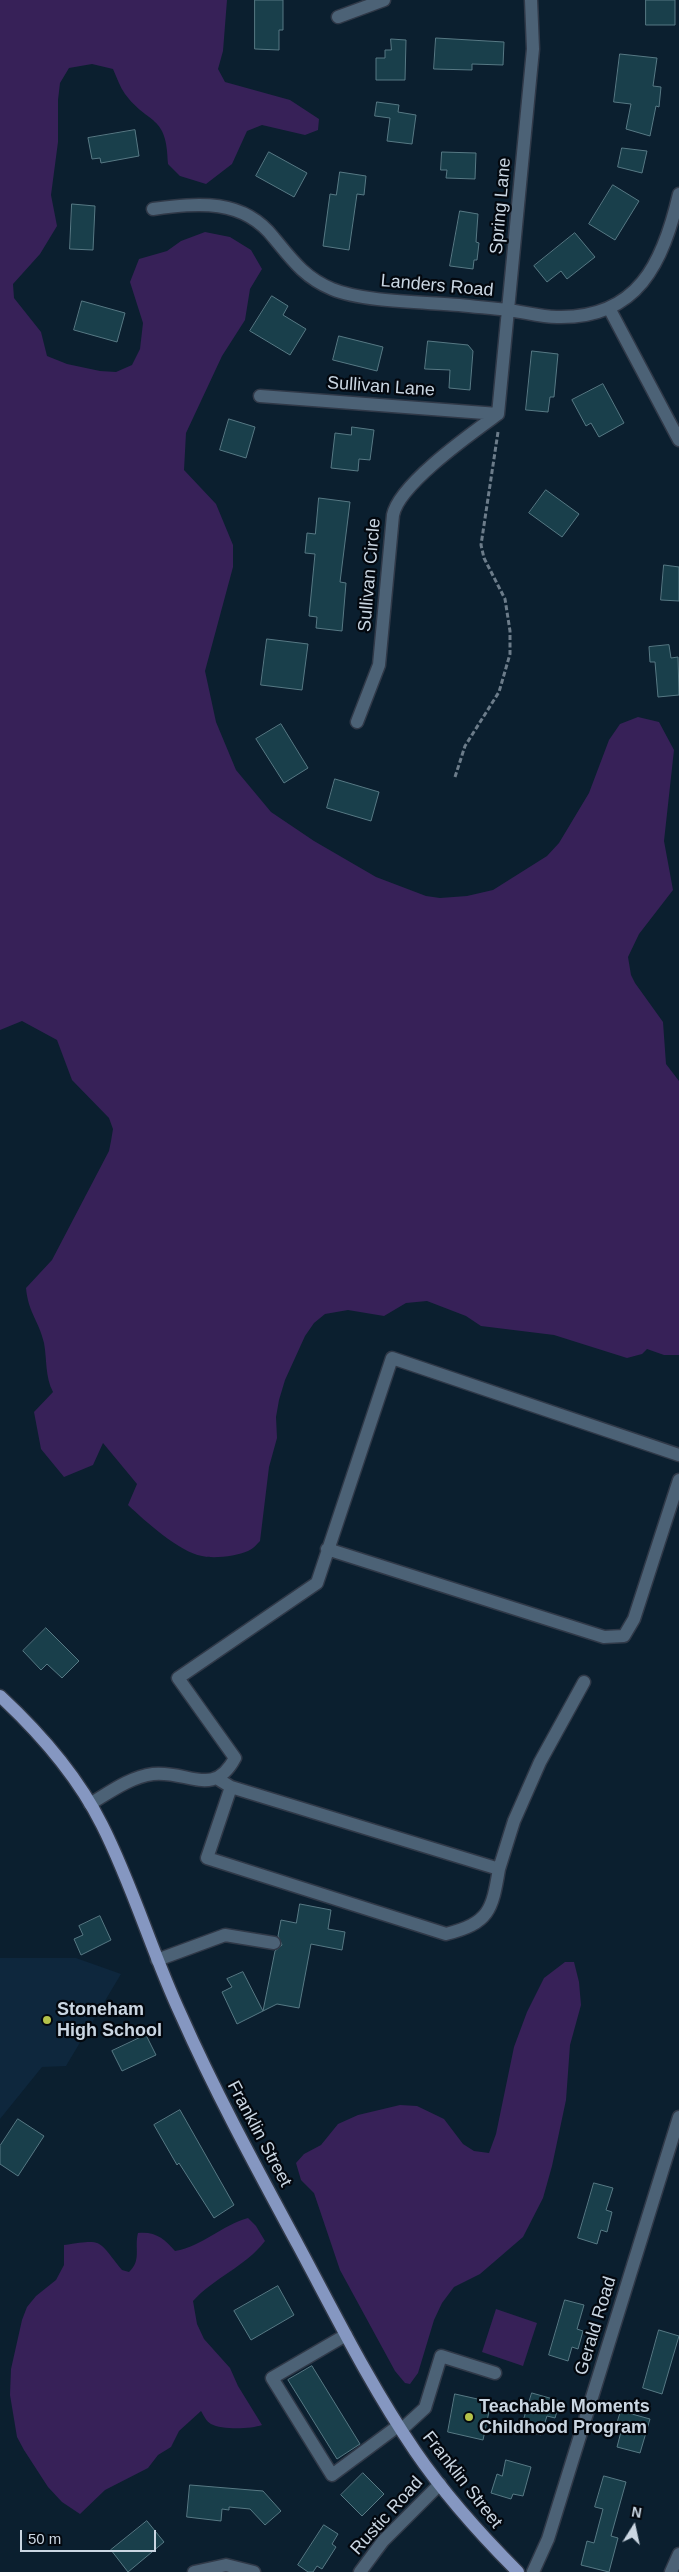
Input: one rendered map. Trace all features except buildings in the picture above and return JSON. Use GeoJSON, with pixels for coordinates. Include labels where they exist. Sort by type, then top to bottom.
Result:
{"type":"FeatureCollection","features":[{"type":"Feature","properties":{"kind":"main road","name":"Franklin Street"},"geometry":{"type":"LineString","coordinates":[[0,1696],[51,1747],[90,1804],[115,1854],[157,1960],[224,2108],[346,2334],[400,2428],[440,2484],[492,2545],[518,2572]]}},
{"type":"Feature","properties":{"kind":"street"},"geometry":{"type":"LineString","coordinates":[[338,17],[384,0]]}},
{"type":"Feature","properties":{"kind":"street","name":"Spring Lane"},"geometry":{"type":"LineString","coordinates":[[498,414],[533,48],[531,0]]}},
{"type":"Feature","properties":{"kind":"street","name":"Landers Road"},"geometry":{"type":"LineString","coordinates":[[153,209],[198,204],[238,209],[265,227],[285,254],[303,273],[341,292],[557,317],[594,314],[610,308],[631,294],[655,266],[666,241],[679,194]]}},
{"type":"Feature","properties":{"kind":"street"},"geometry":{"type":"LineString","coordinates":[[610,308],[679,440]]}},
{"type":"Feature","properties":{"kind":"street","name":"Sullivan Lane"},"geometry":{"type":"LineString","coordinates":[[260,396],[498,414]]}},
{"type":"Feature","properties":{"kind":"street","name":"Sullivan Circle"},"geometry":{"type":"LineString","coordinates":[[356,722],[378,670],[393,515],[397,501],[406,490],[469,434],[498,414]]}},
{"type":"Feature","properties":{"kind":"street"},"geometry":{"type":"LineString","coordinates":[[90,1804],[133,1779],[153,1774],[174,1774],[200,1782],[218,1778],[228,1771],[235,1758],[178,1678],[317,1583],[392,1358],[679,1455]]}},
{"type":"Feature","properties":{"kind":"street"},"geometry":{"type":"LineString","coordinates":[[327,1549],[604,1637],[624,1636],[634,1619],[679,1480]]}},
{"type":"Feature","properties":{"kind":"street"},"geometry":{"type":"LineString","coordinates":[[231,1787],[207,1858],[446,1934],[469,1928],[484,1917],[495,1895],[499,1869],[514,1821],[540,1762],[584,1682]]}},
{"type":"Feature","properties":{"kind":"street"},"geometry":{"type":"LineString","coordinates":[[218,1778],[231,1787],[499,1869]]}},
{"type":"Feature","properties":{"kind":"street"},"geometry":{"type":"LineString","coordinates":[[157,1960],[225,1935],[274,1942]]}},
{"type":"Feature","properties":{"kind":"street","name":"Gerald Road"},"geometry":{"type":"LineString","coordinates":[[533,2572],[548,2539],[679,2118]]}},
{"type":"Feature","properties":{"kind":"street"},"geometry":{"type":"LineString","coordinates":[[346,2334],[272,2378],[332,2475],[400,2428],[425,2408],[441,2356],[495,2373]]}},
{"type":"Feature","properties":{"kind":"street","name":"Rustic Road"},"geometry":{"type":"LineString","coordinates":[[360,2572],[384,2541],[440,2484]]}},
{"type":"Feature","properties":{"kind":"street"},"geometry":{"type":"LineString","coordinates":[[671,2572],[679,2554]]}},
{"type":"Feature","properties":{"kind":"street"},"geometry":{"type":"LineString","coordinates":[[194,2572],[226,2566],[254,2572]]}},
{"type":"Feature","properties":{"kind":"path"},"geometry":{"type":"LineString","coordinates":[[455,777],[465,746],[499,692],[510,654],[510,631],[505,599],[484,558],[481,545],[497,446],[498,414]]}},
{"type":"Feature","properties":{"kind":"shaded area"},"geometry":{"type":"Polygon","coordinates":[[[0,0],[227,0],[223,51],[218,69],[225,82],[290,100],[319,119],[318,130],[305,135],[262,125],[247,131],[232,164],[206,184],[180,176],[168,164],[167,148],[160,128],[125,94],[113,69],[92,64],[69,68],[60,83],[58,100],[58,142],[51,195],[57,226],[40,254],[13,284],[14,298],[41,332],[47,356],[67,364],[100,371],[116,372],[132,365],[140,349],[143,323],[130,282],[139,259],[167,251],[181,241],[205,232],[230,237],[251,250],[262,269],[250,289],[245,320],[222,356],[186,433],[184,470],[216,504],[233,545],[233,567],[205,671],[216,722],[236,770],[271,812],[314,841],[376,877],[426,896],[440,898],[467,896],[493,890],[547,856],[559,843],[589,793],[609,740],[620,724],[638,717],[659,722],[674,750],[664,841],[673,890],[639,934],[628,957],[631,975],[635,983],[663,1022],[666,1064],[679,1081],[679,1355],[664,1355],[647,1349],[642,1354],[627,1358],[554,1335],[481,1326],[466,1316],[427,1301],[406,1303],[384,1316],[348,1310],[325,1314],[314,1323],[305,1336],[285,1380],[279,1400],[276,1417],[277,1438],[269,1467],[260,1541],[250,1550],[232,1556],[202,1556],[183,1549],[163,1535],[128,1505],[137,1484],[103,1443],[93,1465],[64,1477],[41,1449],[34,1412],[53,1392],[47,1374],[44,1343],[29,1304],[26,1288],[52,1260],[109,1151],[113,1129],[109,1118],[72,1080],[57,1040],[22,1021],[0,1030],[0,0]]]}},
{"type":"Feature","properties":{"kind":"shaded area","name":"Stoneham High School"},"geometry":{"type":"Polygon","coordinates":[[[0,1958],[76,1958],[121,1974],[66,2066],[42,2067],[0,2119],[0,1958]]]}},
{"type":"Feature","properties":{"kind":"shaded area"},"geometry":{"type":"Polygon","coordinates":[[[565,1962],[574,1962],[579,1982],[581,2005],[570,2045],[566,2100],[543,2198],[523,2237],[480,2274],[454,2287],[442,2303],[434,2320],[418,2373],[410,2384],[405,2383],[395,2371],[340,2270],[314,2193],[301,2180],[296,2163],[304,2154],[321,2145],[338,2124],[358,2115],[400,2105],[417,2106],[444,2119],[463,2144],[474,2151],[489,2153],[496,2134],[514,2047],[527,2012],[544,1978],[565,1962]]]}},
{"type":"Feature","properties":{"kind":"shaded area"},"geometry":{"type":"Polygon","coordinates":[[[248,2218],[256,2226],[265,2241],[248,2258],[211,2285],[193,2301],[197,2324],[204,2339],[230,2368],[238,2386],[262,2425],[237,2428],[216,2426],[205,2418],[201,2411],[179,2431],[171,2447],[158,2455],[148,2468],[105,2490],[80,2514],[62,2502],[48,2487],[17,2437],[10,2395],[11,2369],[22,2320],[27,2307],[36,2296],[56,2280],[64,2265],[64,2245],[86,2242],[99,2244],[122,2270],[129,2272],[137,2258],[138,2233],[155,2235],[175,2251],[195,2245],[230,2225],[248,2218]]]}},
{"type":"Feature","properties":{"kind":"shaded area"},"geometry":{"type":"Polygon","coordinates":[[[496,2309],[537,2323],[523,2366],[482,2352],[496,2309]]]}},
{"type":"Feature","properties":{"kind":"place","name":"Stoneham High School"},"geometry":{"type":"Point","coordinates":[47,2020]}},
{"type":"Feature","properties":{"kind":"place","name":"Teachable Moments Childhood Program"},"geometry":{"type":"Point","coordinates":[469,2417]}}]}
